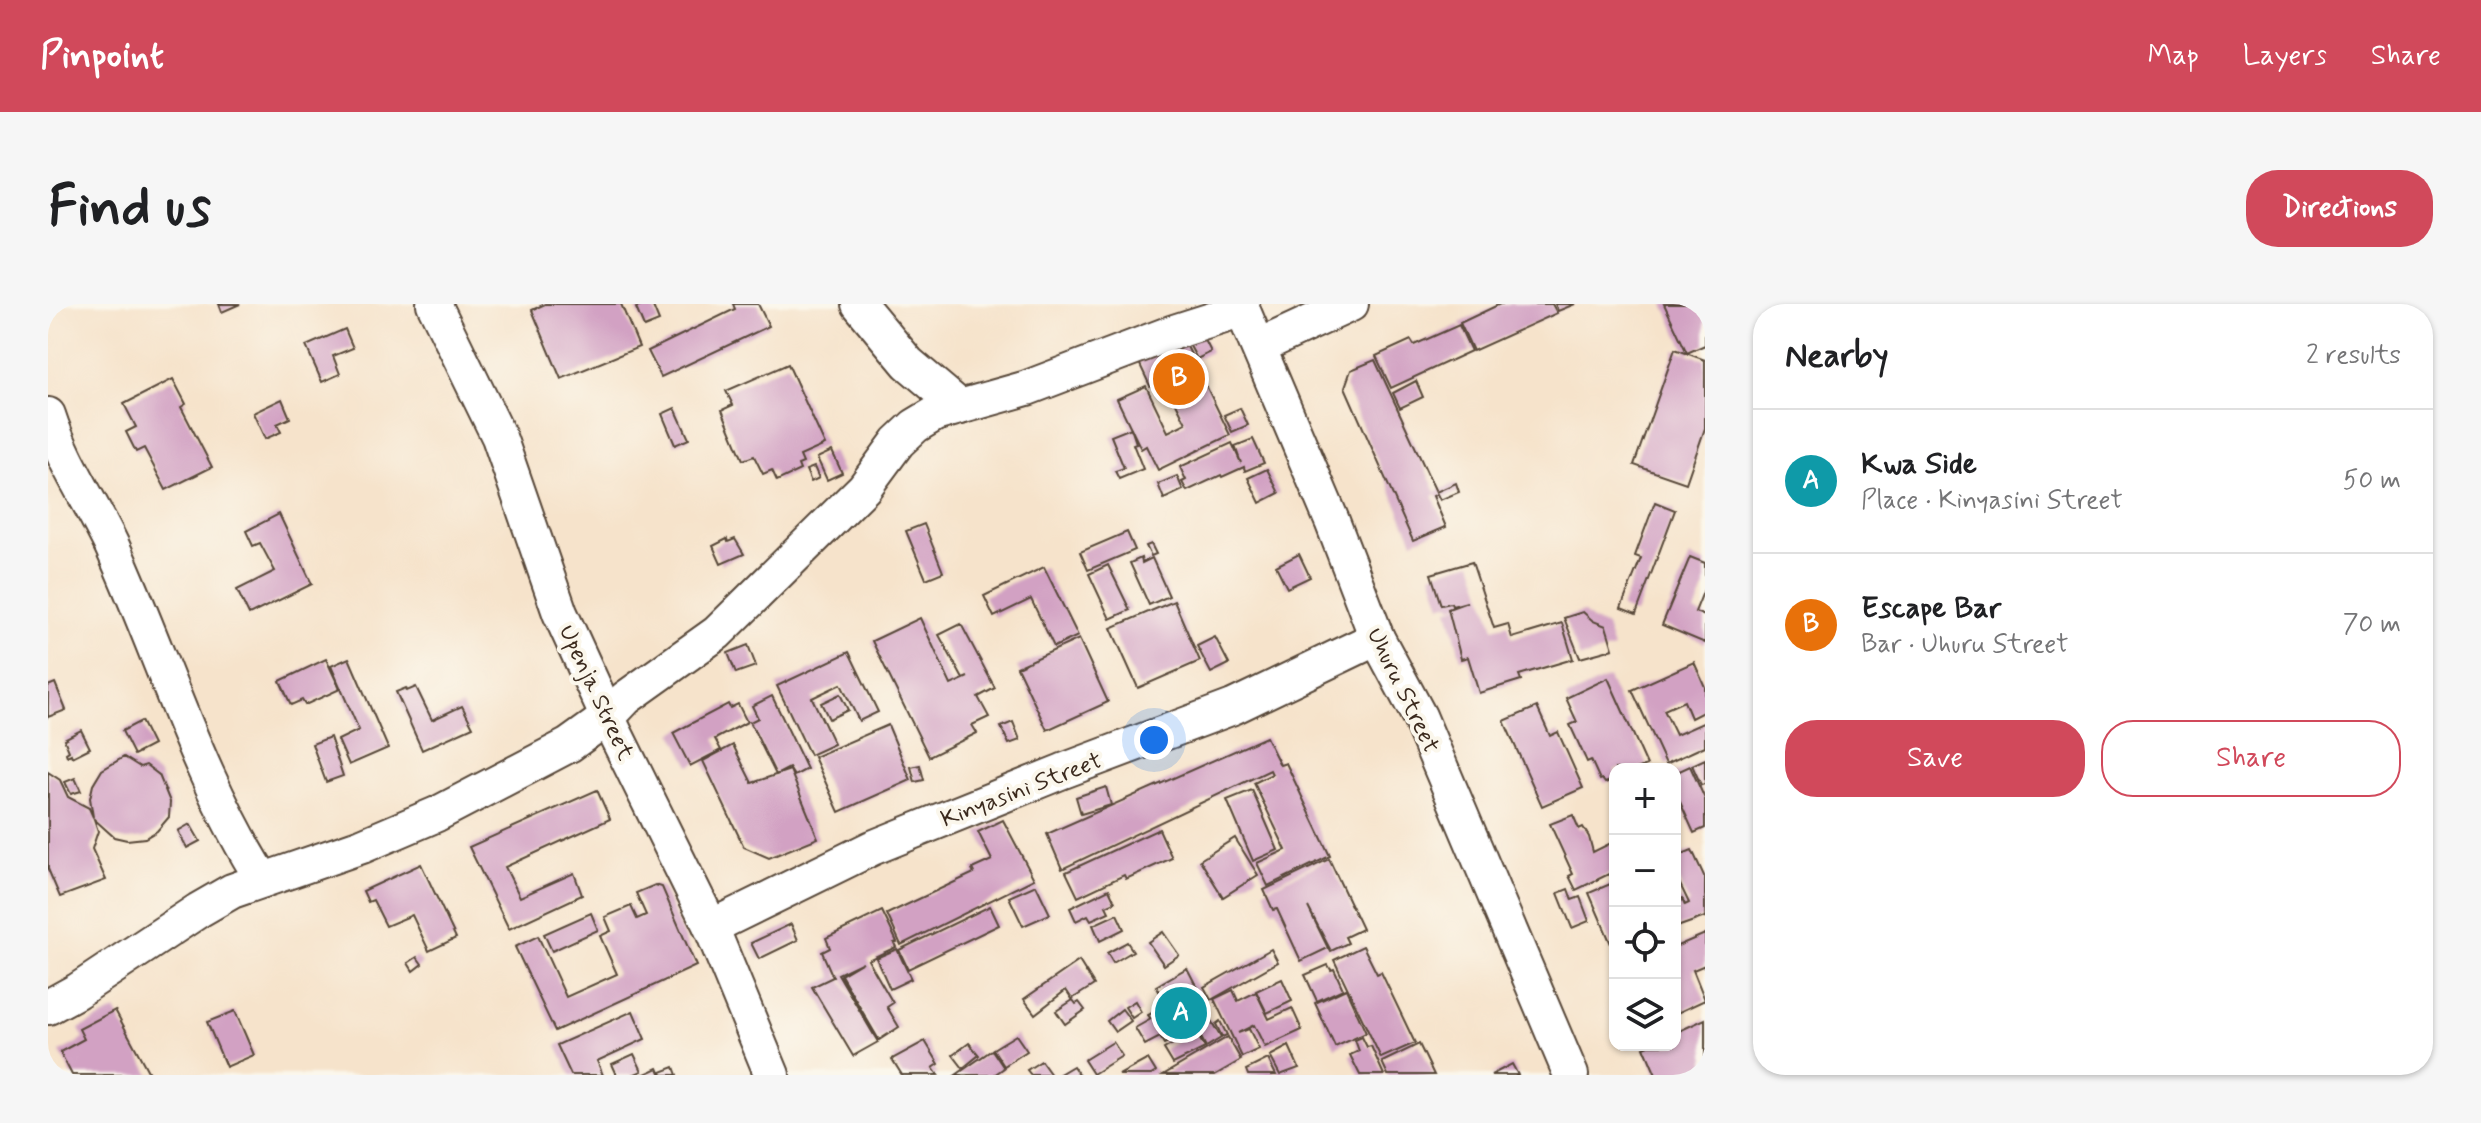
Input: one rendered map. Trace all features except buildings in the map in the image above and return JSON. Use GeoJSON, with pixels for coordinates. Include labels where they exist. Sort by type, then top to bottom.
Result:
{"type":"FeatureCollection","features":[{"type":"Feature","properties":{"kind":"street","name":"Upenja Street"},"geometry":{"type":"LineString","coordinates":[[434,304],[499,437],[555,600],[608,717],[711,927],[772,1075]]}},
{"type":"Feature","properties":{"kind":"street"},"geometry":{"type":"LineString","coordinates":[[859,304],[908,363],[960,407]]}},
{"type":"Feature","properties":{"kind":"street"},"geometry":{"type":"LineString","coordinates":[[1260,346],[1351,304]]}},
{"type":"Feature","properties":{"kind":"street"},"geometry":{"type":"LineString","coordinates":[[48,1007],[232,891],[362,846],[437,814],[569,745],[608,717],[626,698],[717,633],[864,488],[888,454],[915,426],[935,414],[1027,388],[1241,307]]}},
{"type":"Feature","properties":{"kind":"street","name":"Uhuru Street"},"geometry":{"type":"LineString","coordinates":[[1241,307],[1260,346],[1377,638],[1419,716],[1571,1075]]}},
{"type":"Feature","properties":{"kind":"street"},"geometry":{"type":"LineString","coordinates":[[48,415],[72,474],[111,545],[197,755],[241,846],[263,880]]}},
{"type":"Feature","properties":{"kind":"street","name":"Kinyasini Street"},"geometry":{"type":"LineString","coordinates":[[711,927],[872,848],[1233,707],[1377,638]]}},
{"type":"Feature","properties":{"kind":"place","name":"Escape Bar"},"geometry":{"type":"Point","coordinates":[1179,379]}},
{"type":"Feature","properties":{"kind":"place","name":"Kwa Side"},"geometry":{"type":"Point","coordinates":[1181,1013]}}]}
